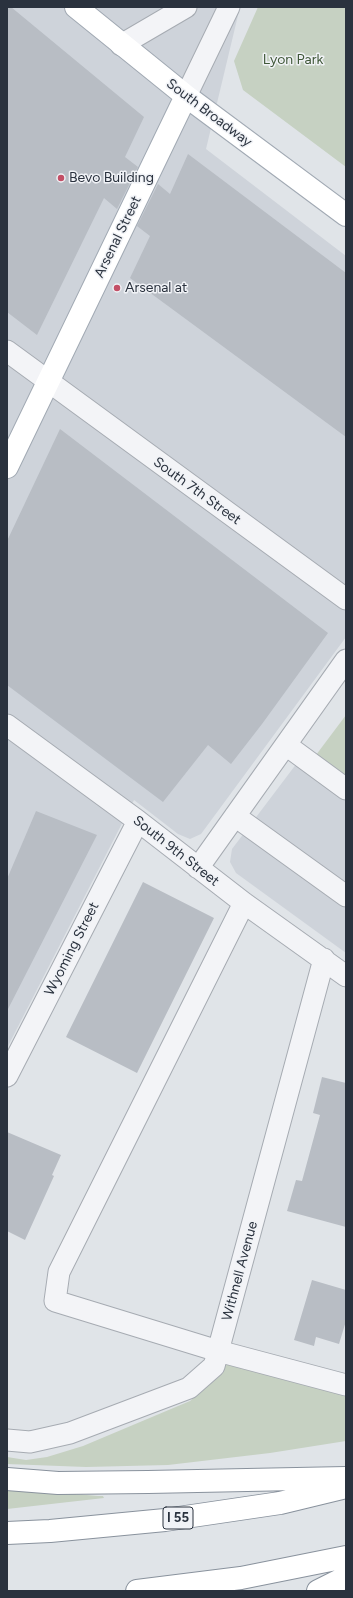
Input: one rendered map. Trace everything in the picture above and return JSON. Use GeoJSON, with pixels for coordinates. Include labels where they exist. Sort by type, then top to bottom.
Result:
{"type":"FeatureCollection","features":[{"type":"Feature","properties":{"kind":"main road","name":"South Broadway"},"geometry":{"type":"LineString","coordinates":[[76,7],[121,45],[186,96],[346,214]]}},
{"type":"Feature","properties":{"kind":"main road","name":"Arsenal Street"},"geometry":{"type":"LineString","coordinates":[[7,467],[186,96]]}},
{"type":"Feature","properties":{"kind":"main road"},"geometry":{"type":"LineString","coordinates":[[7,1479],[58,1483],[346,1478]]}},
{"type":"Feature","properties":{"kind":"main road","name":"I 55"},"geometry":{"type":"LineString","coordinates":[[7,1533],[50,1531],[165,1520],[280,1503],[346,1487]]}},
{"type":"Feature","properties":{"kind":"main road"},"geometry":{"type":"LineString","coordinates":[[137,1591],[241,1578],[346,1557]]}},
{"type":"Feature","properties":{"kind":"main road"},"geometry":{"type":"LineString","coordinates":[[318,1591],[346,1577]]}},
{"type":"Feature","properties":{"kind":"street"},"geometry":{"type":"LineString","coordinates":[[121,45],[186,7]]}},
{"type":"Feature","properties":{"kind":"street","name":"Arsenal Street"},"geometry":{"type":"LineString","coordinates":[[186,96],[229,7]]}},
{"type":"Feature","properties":{"kind":"street","name":"South 7th Street"},"geometry":{"type":"LineString","coordinates":[[7,352],[346,600]]}},
{"type":"Feature","properties":{"kind":"street"},"geometry":{"type":"LineString","coordinates":[[198,868],[346,660]]}},
{"type":"Feature","properties":{"kind":"street","name":"South 9th Street"},"geometry":{"type":"LineString","coordinates":[[7,725],[138,821],[244,903],[346,976]]}},
{"type":"Feature","properties":{"kind":"street"},"geometry":{"type":"LineString","coordinates":[[286,745],[346,789]]}},
{"type":"Feature","properties":{"kind":"street"},"geometry":{"type":"LineString","coordinates":[[235,816],[346,896]]}},
{"type":"Feature","properties":{"kind":"street","name":"Wyoming Street"},"geometry":{"type":"LineString","coordinates":[[7,1076],[138,821]]}},
{"type":"Feature","properties":{"kind":"street"},"geometry":{"type":"LineString","coordinates":[[244,903],[59,1272],[56,1301],[218,1351],[346,1385]]}},
{"type":"Feature","properties":{"kind":"street","name":"Withnell Avenue"},"geometry":{"type":"LineString","coordinates":[[7,1440],[30,1442],[70,1433],[189,1388],[214,1366],[324,959]]}},
{"type":"Feature","properties":{"kind":"shaded area"},"geometry":{"type":"Polygon","coordinates":[[[7,7],[240,7],[206,149],[346,256],[346,637],[201,834],[190,839],[178,834],[134,800],[7,1048],[7,7]]]}},
{"type":"Feature","properties":{"kind":"shaded area"},"geometry":{"type":"Polygon","coordinates":[[[297,763],[346,799],[346,953],[236,873],[230,862],[232,849],[297,763]]]}},
{"type":"Feature","properties":{"kind":"green space","name":"Lyon Park"},"geometry":{"type":"Polygon","coordinates":[[[258,7],[346,7],[346,167],[243,90],[234,61],[258,7]]]}},
{"type":"Feature","properties":{"kind":"green space"},"geometry":{"type":"Polygon","coordinates":[[[346,715],[346,784],[313,759],[346,715]]]}},
{"type":"Feature","properties":{"kind":"green space"},"geometry":{"type":"Polygon","coordinates":[[[227,1362],[346,1394],[346,1441],[270,1453],[168,1465],[86,1467],[7,1464],[7,1457],[26,1460],[47,1457],[83,1446],[190,1401],[213,1381],[227,1362]]]}},
{"type":"Feature","properties":{"kind":"green space"},"geometry":{"type":"Polygon","coordinates":[[[7,1488],[103,1496],[104,1498],[7,1509],[7,1488]]]}},
{"type":"Feature","properties":{"kind":"building","name":"Bevo Building"},"geometry":{"type":"Polygon","coordinates":[[[7,7],[11,7],[144,117],[125,157],[138,167],[117,209],[104,198],[37,335],[7,312],[7,7]]]}},
{"type":"Feature","properties":{"kind":"building"},"geometry":{"type":"Polygon","coordinates":[[[188,154],[346,273],[346,437],[130,278],[150,236],[137,226],[158,184],[170,194],[188,154]]]}},
{"type":"Feature","properties":{"kind":"building"},"geometry":{"type":"Polygon","coordinates":[[[60,429],[328,633],[231,764],[208,745],[163,802],[7,685],[7,541],[60,429]]]}},
{"type":"Feature","properties":{"kind":"building"},"geometry":{"type":"Polygon","coordinates":[[[36,811],[97,835],[7,1011],[7,879],[36,811]]]}},
{"type":"Feature","properties":{"kind":"building"},"geometry":{"type":"Polygon","coordinates":[[[143,882],[214,918],[137,1073],[66,1037],[143,882]]]}},
{"type":"Feature","properties":{"kind":"building"},"geometry":{"type":"Polygon","coordinates":[[[322,1077],[346,1083],[346,1227],[287,1211],[296,1180],[302,1181],[320,1115],[313,1113],[322,1077]]]}},
{"type":"Feature","properties":{"kind":"building"},"geometry":{"type":"Polygon","coordinates":[[[7,1132],[61,1155],[52,1175],[54,1176],[25,1240],[7,1231],[7,1132]]]}},
{"type":"Feature","properties":{"kind":"building"},"geometry":{"type":"Polygon","coordinates":[[[312,1280],[346,1290],[346,1321],[339,1344],[316,1337],[314,1346],[294,1340],[312,1280]]]}},
{"type":"Feature","properties":{"kind":"place","name":"Bevo Building"},"geometry":{"type":"Point","coordinates":[61,178]}},
{"type":"Feature","properties":{"kind":"place","name":"Arsenal at"},"geometry":{"type":"Point","coordinates":[117,288]}}]}
